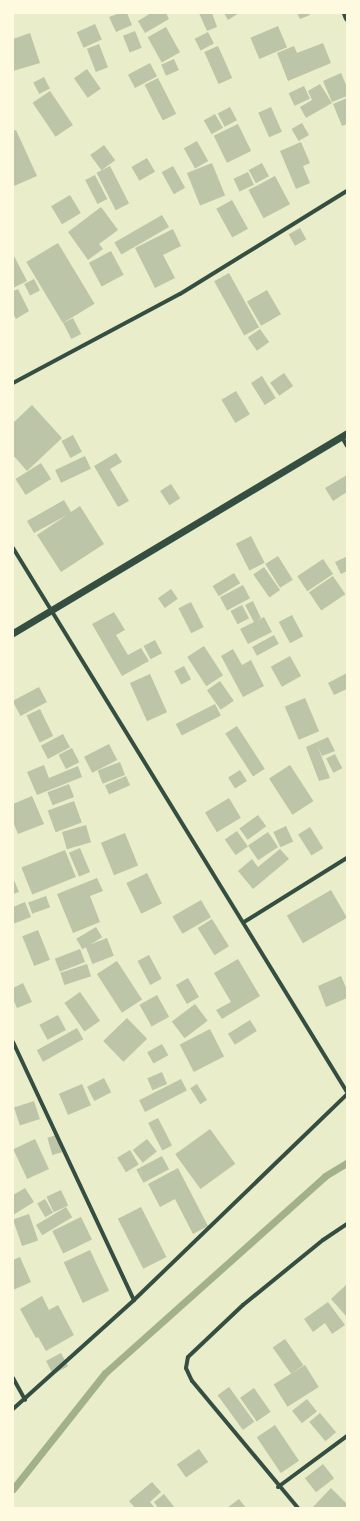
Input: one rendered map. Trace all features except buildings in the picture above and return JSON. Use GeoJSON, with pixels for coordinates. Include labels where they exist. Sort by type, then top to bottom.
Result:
{"type":"FeatureCollection","features":[{"type":"Feature","properties":{"kind":"street"},"geometry":{"type":"LineString","coordinates":[[345,13],[347,18]]}},
{"type":"Feature","properties":{"kind":"street"},"geometry":{"type":"LineString","coordinates":[[13,383],[180,294],[347,191]]}},
{"type":"Feature","properties":{"kind":"street"},"geometry":{"type":"LineString","coordinates":[[13,633],[344,435],[347,446]]}},
{"type":"Feature","properties":{"kind":"street"},"geometry":{"type":"LineString","coordinates":[[13,548],[244,922],[347,1093],[134,1300],[25,1400],[13,1409]]}},
{"type":"Feature","properties":{"kind":"street"},"geometry":{"type":"LineString","coordinates":[[244,922],[347,858]]}},
{"type":"Feature","properties":{"kind":"street"},"geometry":{"type":"LineString","coordinates":[[13,1042],[134,1300]]}},
{"type":"Feature","properties":{"kind":"street"},"geometry":{"type":"LineString","coordinates":[[298,1508],[278,1486],[192,1380],[186,1368],[188,1357],[244,1305],[347,1224]]}},
{"type":"Feature","properties":{"kind":"street"},"geometry":{"type":"LineString","coordinates":[[13,1378],[25,1400]]}},
{"type":"Feature","properties":{"kind":"street"},"geometry":{"type":"LineString","coordinates":[[278,1486],[347,1436]]}},
{"type":"Feature","properties":{"kind":"waterway"},"geometry":{"type":"LineString","coordinates":[[13,1489],[105,1373],[325,1176],[347,1163]]}}]}
